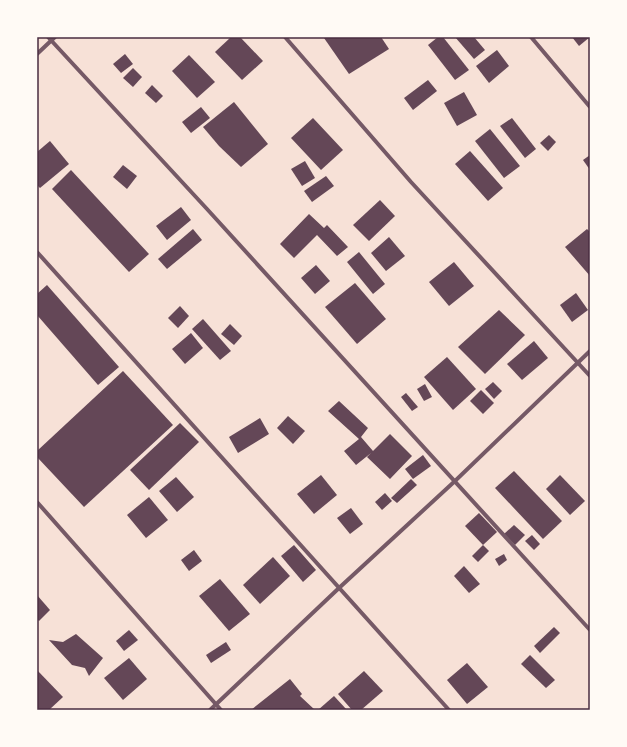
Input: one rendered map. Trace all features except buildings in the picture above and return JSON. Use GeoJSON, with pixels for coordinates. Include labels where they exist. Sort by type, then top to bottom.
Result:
{"type":"FeatureCollection","features":[{"type":"Feature","properties":{"kind":"street"},"geometry":{"type":"LineString","coordinates":[[285,37],[411,182],[590,376]]}},
{"type":"Feature","properties":{"kind":"street"},"geometry":{"type":"LineString","coordinates":[[531,37],[590,107]]}},
{"type":"Feature","properties":{"kind":"street"},"geometry":{"type":"LineString","coordinates":[[37,54],[51,38],[590,630]]}},
{"type":"Feature","properties":{"kind":"street"},"geometry":{"type":"LineString","coordinates":[[37,252],[449,710]]}},
{"type":"Feature","properties":{"kind":"street"},"geometry":{"type":"LineString","coordinates":[[210,710],[338,588],[455,481],[590,351]]}},
{"type":"Feature","properties":{"kind":"street"},"geometry":{"type":"LineString","coordinates":[[37,502],[221,710]]}}]}
